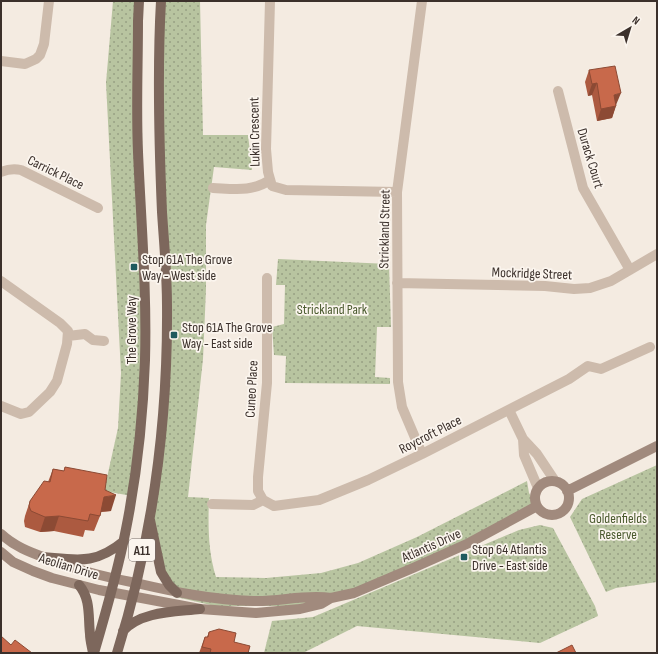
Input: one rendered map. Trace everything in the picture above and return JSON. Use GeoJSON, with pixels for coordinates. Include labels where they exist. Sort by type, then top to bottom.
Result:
{"type":"FeatureCollection","features":[{"type":"Feature","properties":{"kind":"main road","name":"The Grove Way"},"geometry":{"type":"LineString","coordinates":[[93,653],[112,593],[124,541],[138,452],[145,361],[145,276],[138,150],[139,1]]}},
{"type":"Feature","properties":{"kind":"main road","name":"A11"},"geometry":{"type":"LineString","coordinates":[[117,653],[136,583],[149,516],[159,457],[166,379],[167,304],[159,125],[160,1]]}},
{"type":"Feature","properties":{"kind":"main road"},"geometry":{"type":"LineString","coordinates":[[149,516],[162,572],[169,585],[177,593]]}},
{"type":"Feature","properties":{"kind":"main road"},"geometry":{"type":"LineString","coordinates":[[43,557],[74,560],[94,558],[108,553],[124,541]]}},
{"type":"Feature","properties":{"kind":"main road"},"geometry":{"type":"LineString","coordinates":[[79,585],[86,596],[88,605],[93,653]]}},
{"type":"Feature","properties":{"kind":"main road"},"geometry":{"type":"LineString","coordinates":[[123,632],[133,622],[140,619],[200,609]]}},
{"type":"Feature","properties":{"kind":"street"},"geometry":{"type":"LineString","coordinates":[[1,60],[25,64],[40,55],[44,44],[49,1]]}},
{"type":"Feature","properties":{"kind":"street","name":"Lukin Crescent"},"geometry":{"type":"LineString","coordinates":[[270,1],[266,148],[268,172],[272,186],[286,190],[397,192]]}},
{"type":"Feature","properties":{"kind":"street","name":"Strickland Street"},"geometry":{"type":"LineString","coordinates":[[422,1],[397,192],[398,382],[402,407],[422,454]]}},
{"type":"Feature","properties":{"kind":"street","name":"Durack Court"},"geometry":{"type":"LineString","coordinates":[[558,91],[583,188],[630,270]]}},
{"type":"Feature","properties":{"kind":"street","name":"Carrick Place"},"geometry":{"type":"LineString","coordinates":[[1,172],[7,169],[15,168],[21,170],[98,208]]}},
{"type":"Feature","properties":{"kind":"street"},"geometry":{"type":"LineString","coordinates":[[213,188],[254,188],[263,185],[270,180]]}},
{"type":"Feature","properties":{"kind":"street","name":"Mockridge Street"},"geometry":{"type":"LineString","coordinates":[[397,283],[545,286],[574,289],[590,288],[611,281],[657,254]]}},
{"type":"Feature","properties":{"kind":"street","name":"Cuneo Place"},"geometry":{"type":"LineString","coordinates":[[263,500],[258,491],[258,477],[267,383],[267,278]]}},
{"type":"Feature","properties":{"kind":"street"},"geometry":{"type":"LineString","coordinates":[[1,281],[68,330],[67,344],[57,381],[50,392],[29,412],[21,414],[1,406]]}},
{"type":"Feature","properties":{"kind":"street"},"geometry":{"type":"LineString","coordinates":[[68,336],[85,334],[93,340],[104,341]]}},
{"type":"Feature","properties":{"kind":"street","name":"Roycroft Place"},"geometry":{"type":"LineString","coordinates":[[212,504],[253,505],[263,500],[274,506],[319,500],[368,480],[422,454],[569,379],[588,366],[601,369],[650,347]]}},
{"type":"Feature","properties":{"kind":"street"},"geometry":{"type":"LineString","coordinates":[[509,410],[523,439],[537,454],[556,481]]}},
{"type":"Feature","properties":{"kind":"street"},"geometry":{"type":"LineString","coordinates":[[523,439],[524,455],[538,488]]}},
{"type":"Feature","properties":{"kind":"street"},"geometry":{"type":"LineString","coordinates":[[567,491],[657,446]]}},
{"type":"Feature","properties":{"kind":"street"},"geometry":{"type":"LineString","coordinates":[[550,481],[556,481],[562,484],[569,496],[565,509],[554,515],[542,511],[537,506],[535,495],[538,488],[543,483],[550,481]]}},
{"type":"Feature","properties":{"kind":"street","name":"Atlantis Drive"},"geometry":{"type":"LineString","coordinates":[[132,596],[200,609],[256,613],[300,609],[321,604],[331,598],[354,593],[414,568],[469,544],[537,506]]}},
{"type":"Feature","properties":{"kind":"street","name":"Aeolian Drive"},"geometry":{"type":"LineString","coordinates":[[1,534],[11,543],[70,568],[115,579]]}},
{"type":"Feature","properties":{"kind":"street","name":"Aeolian Drive"},"geometry":{"type":"LineString","coordinates":[[1,552],[13,562],[33,571],[79,585],[132,596]]}},
{"type":"Feature","properties":{"kind":"street","name":"Atlantis Drive"},"geometry":{"type":"LineString","coordinates":[[115,579],[198,597],[254,601],[289,600],[318,596],[331,598]]}},
{"type":"Feature","properties":{"kind":"green space"},"geometry":{"type":"Polygon","coordinates":[[[113,1],[140,1],[145,315],[132,496],[104,491],[118,428],[121,373],[106,83],[113,1]]]}},
{"type":"Feature","properties":{"kind":"green space"},"geometry":{"type":"Polygon","coordinates":[[[162,1],[200,1],[203,135],[248,135],[252,170],[214,167],[206,225],[206,289],[203,359],[188,497],[209,498],[209,538],[211,558],[216,577],[266,578],[321,573],[358,563],[417,537],[527,481],[529,493],[537,506],[354,593],[292,606],[215,606],[176,597],[161,572],[149,516],[166,379],[162,1]]]}},
{"type":"Feature","properties":{"kind":"green space","name":"Strickland Park"},"geometry":{"type":"Polygon","coordinates":[[[278,259],[389,264],[391,327],[377,327],[375,377],[390,378],[390,384],[285,383],[286,356],[274,355],[272,327],[284,324],[285,285],[276,285],[278,259]]]}},
{"type":"Feature","properties":{"kind":"green space","name":"Goldenfields Reserve"},"geometry":{"type":"Polygon","coordinates":[[[657,465],[657,582],[616,588],[606,592],[570,517],[582,499],[657,465]]]}},
{"type":"Feature","properties":{"kind":"green space"},"geometry":{"type":"Polygon","coordinates":[[[540,525],[553,528],[595,606],[598,616],[540,643],[357,626],[303,653],[264,653],[272,621],[313,617],[519,530],[540,525]]]}},
{"type":"Feature","properties":{"kind":"building"},"geometry":{"type":"Polygon","coordinates":[[[615,66],[621,93],[614,95],[616,106],[601,109],[597,83],[592,84],[589,70],[615,66]]]}},
{"type":"Feature","properties":{"kind":"building"},"geometry":{"type":"Polygon","coordinates":[[[65,467],[107,475],[105,490],[116,495],[104,497],[100,516],[90,514],[88,521],[59,516],[45,517],[31,511],[29,506],[30,501],[44,481],[50,482],[53,469],[64,471],[65,467]]]}},
{"type":"Feature","properties":{"kind":"building"},"geometry":{"type":"Polygon","coordinates":[[[219,629],[236,633],[234,642],[250,646],[248,653],[210,653],[211,649],[202,647],[205,637],[208,637],[209,632],[219,629]]]}},
{"type":"Feature","properties":{"kind":"building"},"geometry":{"type":"Polygon","coordinates":[[[1,636],[11,645],[15,640],[32,653],[1,653],[1,636]]]}},
{"type":"Feature","properties":{"kind":"building"},"geometry":{"type":"Polygon","coordinates":[[[572,645],[576,653],[556,653],[572,645]]]}},
{"type":"Feature","properties":{"kind":"place","name":"Stop 61A The Grove Way - West side"},"geometry":{"type":"Point","coordinates":[134,267]}},
{"type":"Feature","properties":{"kind":"place","name":"Stop 61A The Grove Way - East side"},"geometry":{"type":"Point","coordinates":[174,335]}},
{"type":"Feature","properties":{"kind":"place","name":"Stop 64 Atlantis Drive - East side"},"geometry":{"type":"Point","coordinates":[464,557]}}]}
